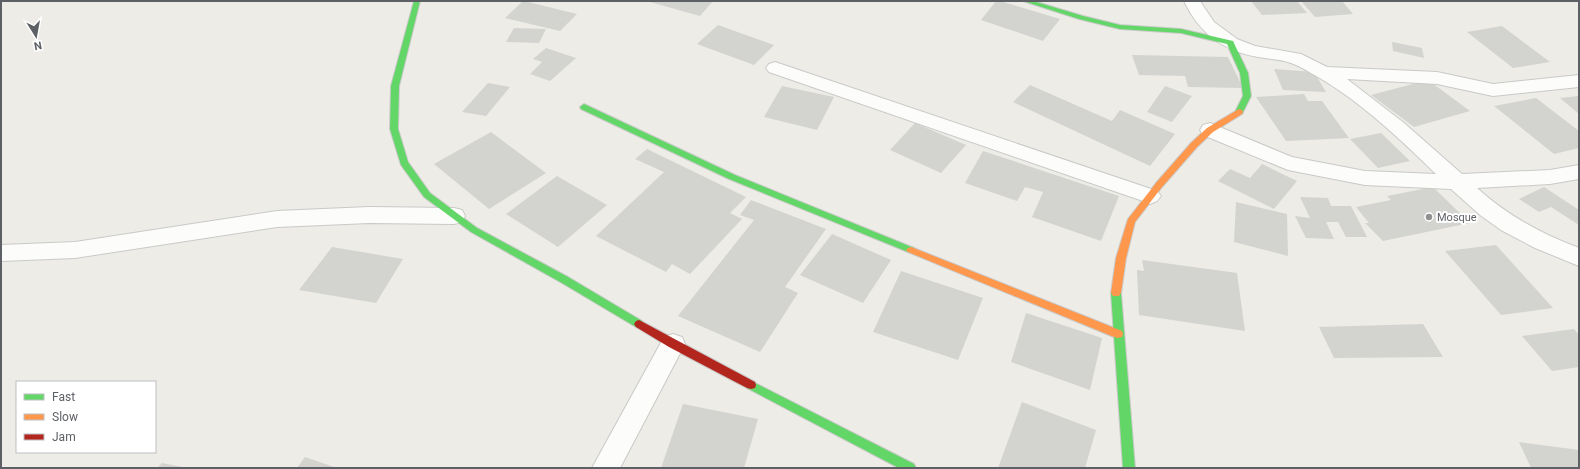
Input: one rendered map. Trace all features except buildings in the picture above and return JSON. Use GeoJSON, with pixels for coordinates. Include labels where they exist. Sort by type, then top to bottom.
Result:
{"type":"FeatureCollection","features":[{"type":"Feature","properties":{"kind":"street"},"geometry":{"type":"LineString","coordinates":[[417,1],[395,86],[394,129],[404,163],[426,195],[474,230],[565,280],[673,344],[910,468]]}},
{"type":"Feature","properties":{"kind":"street"},"geometry":{"type":"LineString","coordinates":[[1026,1],[1081,18],[1120,27],[1181,31],[1230,43],[1248,50],[1292,57],[1322,72],[1356,94],[1390,122],[1488,210],[1528,235],[1556,249],[1579,257]]}},
{"type":"Feature","properties":{"kind":"street"},"geometry":{"type":"LineString","coordinates":[[1129,468],[1115,297],[1121,258],[1131,221],[1150,196],[1194,145],[1210,130],[1239,114],[1247,96],[1244,73],[1230,43],[1208,28],[1192,1]]}},
{"type":"Feature","properties":{"kind":"street"},"geometry":{"type":"LineString","coordinates":[[775,68],[1150,196]]}},
{"type":"Feature","properties":{"kind":"street"},"geometry":{"type":"LineString","coordinates":[[1322,72],[1437,78],[1493,90],[1579,81]]}},
{"type":"Feature","properties":{"kind":"street"},"geometry":{"type":"LineString","coordinates":[[584,107],[732,177],[1118,334]]}},
{"type":"Feature","properties":{"kind":"street"},"geometry":{"type":"LineString","coordinates":[[1210,130],[1288,163],[1365,178],[1458,182],[1550,177],[1579,172]]}},
{"type":"Feature","properties":{"kind":"street"},"geometry":{"type":"LineString","coordinates":[[1,254],[75,250],[278,219],[369,215],[454,216]]}},
{"type":"Feature","properties":{"kind":"street"},"geometry":{"type":"LineString","coordinates":[[606,468],[673,344]]}},
{"type":"Feature","properties":{"kind":"traffic: fast"},"geometry":{"type":"LineString","coordinates":[[417,1],[395,86],[394,129],[404,163],[427,195],[474,230],[565,280],[639,324]]}},
{"type":"Feature","properties":{"kind":"traffic: fast"},"geometry":{"type":"LineString","coordinates":[[1026,1],[1081,18],[1120,27],[1181,31],[1230,43],[1244,73],[1247,96],[1239,112]]}},
{"type":"Feature","properties":{"kind":"traffic: fast"},"geometry":{"type":"LineString","coordinates":[[584,107],[732,177],[911,250]]}},
{"type":"Feature","properties":{"kind":"traffic: fast"},"geometry":{"type":"LineString","coordinates":[[1116,293],[1129,468]]}},
{"type":"Feature","properties":{"kind":"traffic: fast"},"geometry":{"type":"LineString","coordinates":[[751,385],[910,468]]}},
{"type":"Feature","properties":{"kind":"traffic: slow"},"geometry":{"type":"LineString","coordinates":[[1116,293],[1121,258],[1131,221],[1159,185],[1194,145],[1210,130],[1239,112]]}},
{"type":"Feature","properties":{"kind":"traffic: slow"},"geometry":{"type":"LineString","coordinates":[[911,250],[1118,334]]}},
{"type":"Feature","properties":{"kind":"traffic: jam"},"geometry":{"type":"LineString","coordinates":[[639,324],[673,344],[751,385]]}},
{"type":"Feature","properties":{"kind":"place","name":"Mosque"},"geometry":{"type":"Point","coordinates":[1429,217]}}]}
